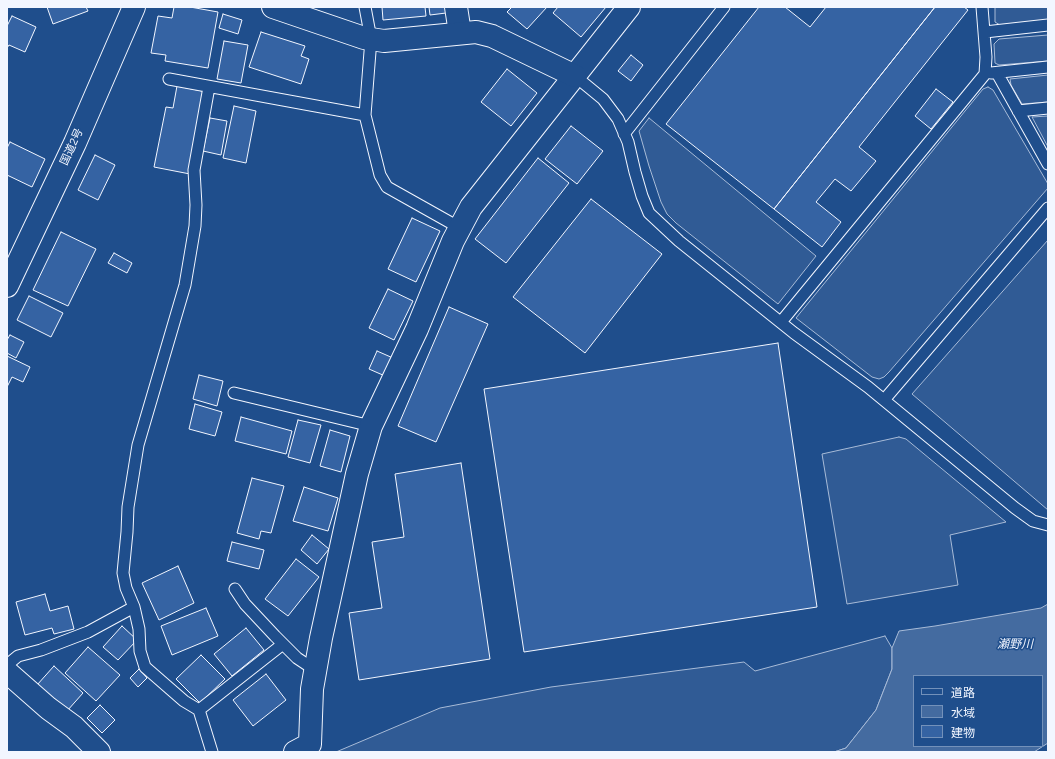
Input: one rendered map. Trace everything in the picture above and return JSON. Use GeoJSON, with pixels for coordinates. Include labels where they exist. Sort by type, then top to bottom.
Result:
{"type":"FeatureCollection","features":[{"type":"Feature","properties":{"kind":"main road","name":"国道2号"},"geometry":{"type":"LineString","coordinates":[[7,286],[75,143],[134,7]]}},
{"type":"Feature","properties":{"kind":"main road"},"geometry":{"type":"LineString","coordinates":[[273,7],[364,38],[384,41],[476,32],[492,36],[575,76]]}},
{"type":"Feature","properties":{"kind":"main road"},"geometry":{"type":"LineString","coordinates":[[456,7],[460,33]]}},
{"type":"Feature","properties":{"kind":"main road"},"geometry":{"type":"LineString","coordinates":[[295,752],[310,744],[312,689],[321,638],[354,488],[370,426],[417,329],[453,241],[471,207],[629,7]]}},
{"type":"Feature","properties":{"kind":"main road"},"geometry":{"type":"LineString","coordinates":[[7,672],[48,708],[74,727],[99,752]]}},
{"type":"Feature","properties":{"kind":"lane"},"geometry":{"type":"LineString","coordinates":[[365,7],[372,39],[365,115],[380,175],[387,187],[460,228]]}},
{"type":"Feature","properties":{"kind":"lane"},"geometry":{"type":"LineString","coordinates":[[624,134],[724,7]]}},
{"type":"Feature","properties":{"kind":"lane"},"geometry":{"type":"LineString","coordinates":[[781,322],[985,74],[985,32],[982,7]]}},
{"type":"Feature","properties":{"kind":"lane"},"geometry":{"type":"LineString","coordinates":[[985,32],[1048,25]]}},
{"type":"Feature","properties":{"kind":"lane"},"geometry":{"type":"LineString","coordinates":[[985,74],[1048,67]]}},
{"type":"Feature","properties":{"kind":"lane"},"geometry":{"type":"LineString","coordinates":[[997,73],[1048,164]]}},
{"type":"Feature","properties":{"kind":"lane"},"geometry":{"type":"LineString","coordinates":[[575,76],[602,99],[618,119],[628,142],[634,172],[649,213],[679,240],[781,322],[884,400],[1015,508],[1033,521],[1048,525]]}},
{"type":"Feature","properties":{"kind":"lane"},"geometry":{"type":"LineString","coordinates":[[169,79],[365,115]]}},
{"type":"Feature","properties":{"kind":"lane"},"geometry":{"type":"LineString","coordinates":[[209,87],[194,170],[196,204],[195,226],[185,285],[138,445],[132,476],[122,573],[126,588],[134,606],[139,629],[140,651],[145,667],[179,696],[199,710],[212,752]]}},
{"type":"Feature","properties":{"kind":"lane"},"geometry":{"type":"LineString","coordinates":[[1018,111],[1048,108]]}},
{"type":"Feature","properties":{"kind":"lane"},"geometry":{"type":"LineString","coordinates":[[884,400],[1048,208]]}},
{"type":"Feature","properties":{"kind":"lane"},"geometry":{"type":"LineString","coordinates":[[234,393],[370,426]]}},
{"type":"Feature","properties":{"kind":"lane"},"geometry":{"type":"LineString","coordinates":[[235,590],[245,604],[297,658],[315,670]]}},
{"type":"Feature","properties":{"kind":"lane"},"geometry":{"type":"LineString","coordinates":[[7,665],[18,656],[41,650],[88,632],[134,606]]}},
{"type":"Feature","properties":{"kind":"lane"},"geometry":{"type":"LineString","coordinates":[[199,710],[283,644]]}},
{"type":"Feature","properties":{"kind":"shaded area"},"geometry":{"type":"Polygon","coordinates":[[[995,7],[1048,7],[1048,20],[1000,25],[995,22],[995,7]]]}},
{"type":"Feature","properties":{"kind":"shaded area"},"geometry":{"type":"Polygon","coordinates":[[[1048,35],[1048,61],[999,65],[995,63],[994,44],[999,39],[1048,35]]]}},
{"type":"Feature","properties":{"kind":"shaded area"},"geometry":{"type":"Polygon","coordinates":[[[1048,75],[1048,102],[1022,104],[1011,85],[1010,79],[1048,75]]]}},
{"type":"Feature","properties":{"kind":"shaded area"},"geometry":{"type":"Polygon","coordinates":[[[988,87],[993,90],[1048,184],[1048,188],[889,372],[884,377],[879,379],[872,377],[796,318],[983,89],[988,87]]]}},
{"type":"Feature","properties":{"kind":"shaded area"},"geometry":{"type":"Polygon","coordinates":[[[1048,116],[1048,147],[1032,117],[1048,116]]]}},
{"type":"Feature","properties":{"kind":"shaded area"},"geometry":{"type":"Polygon","coordinates":[[[649,118],[816,256],[778,304],[676,223],[667,214],[661,202],[639,131],[649,118]]]}},
{"type":"Feature","properties":{"kind":"shaded area"},"geometry":{"type":"Polygon","coordinates":[[[1048,240],[1048,510],[912,394],[1048,240]]]}},
{"type":"Feature","properties":{"kind":"shaded area"},"geometry":{"type":"Polygon","coordinates":[[[899,437],[906,439],[1006,522],[950,535],[958,585],[847,604],[822,454],[899,437]]]}},
{"type":"Feature","properties":{"kind":"shaded area"},"geometry":{"type":"Polygon","coordinates":[[[885,636],[892,648],[892,669],[876,710],[846,748],[834,752],[336,752],[440,708],[551,687],[744,662],[755,671],[885,636]]]}},
{"type":"Feature","properties":{"kind":"water","name":"瀬野川"},"geometry":{"type":"Polygon","coordinates":[[[1048,604],[1048,743],[1043,746],[1043,675],[913,675],[913,747],[1042,747],[1034,752],[834,752],[846,748],[876,710],[892,669],[892,648],[899,631],[1041,608],[1048,604]]]}},
{"type":"Feature","properties":{"kind":"building"},"geometry":{"type":"Polygon","coordinates":[[[47,7],[86,7],[88,11],[53,24],[47,7]]]}},
{"type":"Feature","properties":{"kind":"building"},"geometry":{"type":"Polygon","coordinates":[[[174,7],[190,7],[218,12],[208,68],[165,61],[166,55],[151,53],[158,16],[172,18],[174,7]]]}},
{"type":"Feature","properties":{"kind":"building"},"geometry":{"type":"Polygon","coordinates":[[[382,7],[425,7],[426,16],[383,20],[382,7]]]}},
{"type":"Feature","properties":{"kind":"building"},"geometry":{"type":"Polygon","coordinates":[[[429,7],[446,7],[446,13],[430,15],[429,7]]]}},
{"type":"Feature","properties":{"kind":"building"},"geometry":{"type":"Polygon","coordinates":[[[512,7],[547,7],[527,29],[507,12],[512,7]]]}},
{"type":"Feature","properties":{"kind":"building"},"geometry":{"type":"Polygon","coordinates":[[[558,7],[606,7],[581,37],[553,13],[558,7]]]}},
{"type":"Feature","properties":{"kind":"building"},"geometry":{"type":"Polygon","coordinates":[[[759,7],[785,7],[810,27],[826,7],[935,7],[774,209],[666,124],[759,7]]]}},
{"type":"Feature","properties":{"kind":"building"},"geometry":{"type":"Polygon","coordinates":[[[935,7],[964,7],[968,10],[859,147],[876,161],[851,191],[835,179],[816,202],[841,222],[822,247],[774,209],[935,7]]]}},
{"type":"Feature","properties":{"kind":"building"},"geometry":{"type":"Polygon","coordinates":[[[223,14],[242,20],[238,34],[219,28],[223,14]]]}},
{"type":"Feature","properties":{"kind":"building"},"geometry":{"type":"Polygon","coordinates":[[[12,16],[36,27],[25,52],[9,45],[7,48],[7,26],[12,16]]]}},
{"type":"Feature","properties":{"kind":"building"},"geometry":{"type":"Polygon","coordinates":[[[261,32],[305,46],[301,56],[309,59],[301,84],[249,67],[261,32]]]}},
{"type":"Feature","properties":{"kind":"building"},"geometry":{"type":"Polygon","coordinates":[[[224,41],[248,45],[241,83],[217,79],[224,41]]]}},
{"type":"Feature","properties":{"kind":"building"},"geometry":{"type":"Polygon","coordinates":[[[631,55],[643,65],[631,81],[618,71],[631,55]]]}},
{"type":"Feature","properties":{"kind":"building"},"geometry":{"type":"Polygon","coordinates":[[[507,69],[537,93],[511,126],[481,102],[507,69]]]}},
{"type":"Feature","properties":{"kind":"building"},"geometry":{"type":"Polygon","coordinates":[[[177,86],[207,92],[190,174],[154,167],[166,107],[173,108],[177,86]]]}},
{"type":"Feature","properties":{"kind":"building"},"geometry":{"type":"Polygon","coordinates":[[[936,89],[953,102],[931,129],[915,116],[936,89]]]}},
{"type":"Feature","properties":{"kind":"building"},"geometry":{"type":"Polygon","coordinates":[[[234,106],[256,111],[246,163],[223,158],[234,106]]]}},
{"type":"Feature","properties":{"kind":"building"},"geometry":{"type":"Polygon","coordinates":[[[210,118],[227,121],[221,155],[203,151],[210,118]]]}},
{"type":"Feature","properties":{"kind":"building"},"geometry":{"type":"Polygon","coordinates":[[[571,126],[603,151],[577,184],[545,159],[571,126]]]}},
{"type":"Feature","properties":{"kind":"building"},"geometry":{"type":"Polygon","coordinates":[[[10,142],[45,159],[32,187],[7,175],[7,148],[10,142]]]}},
{"type":"Feature","properties":{"kind":"building"},"geometry":{"type":"Polygon","coordinates":[[[95,155],[115,165],[98,200],[78,190],[95,155]]]}},
{"type":"Feature","properties":{"kind":"building"},"geometry":{"type":"Polygon","coordinates":[[[538,158],[569,183],[506,263],[475,239],[538,158]]]}},
{"type":"Feature","properties":{"kind":"building"},"geometry":{"type":"Polygon","coordinates":[[[591,199],[662,254],[585,353],[513,297],[591,199]]]}},
{"type":"Feature","properties":{"kind":"building"},"geometry":{"type":"Polygon","coordinates":[[[412,218],[440,231],[416,282],[388,269],[412,218]]]}},
{"type":"Feature","properties":{"kind":"building"},"geometry":{"type":"Polygon","coordinates":[[[61,232],[96,249],[68,306],[33,290],[61,232]]]}},
{"type":"Feature","properties":{"kind":"building"},"geometry":{"type":"Polygon","coordinates":[[[114,253],[132,263],[127,273],[108,263],[114,253]]]}},
{"type":"Feature","properties":{"kind":"building"},"geometry":{"type":"Polygon","coordinates":[[[388,289],[413,301],[394,340],[369,328],[388,289]]]}},
{"type":"Feature","properties":{"kind":"building"},"geometry":{"type":"Polygon","coordinates":[[[29,296],[63,313],[51,337],[17,320],[29,296]]]}},
{"type":"Feature","properties":{"kind":"building"},"geometry":{"type":"Polygon","coordinates":[[[449,307],[488,324],[436,442],[398,426],[449,307]]]}},
{"type":"Feature","properties":{"kind":"building"},"geometry":{"type":"Polygon","coordinates":[[[10,335],[24,342],[16,358],[7,353],[7,340],[10,335]]]}},
{"type":"Feature","properties":{"kind":"building"},"geometry":{"type":"Polygon","coordinates":[[[778,343],[817,607],[524,652],[484,389],[778,343]]]}},
{"type":"Feature","properties":{"kind":"building"},"geometry":{"type":"Polygon","coordinates":[[[377,351],[393,358],[385,376],[369,369],[377,351]]]}},
{"type":"Feature","properties":{"kind":"building"},"geometry":{"type":"Polygon","coordinates":[[[7,356],[30,367],[23,382],[12,377],[7,387],[7,356]]]}},
{"type":"Feature","properties":{"kind":"building"},"geometry":{"type":"Polygon","coordinates":[[[199,375],[223,381],[217,406],[193,399],[199,375]]]}},
{"type":"Feature","properties":{"kind":"building"},"geometry":{"type":"Polygon","coordinates":[[[195,404],[222,412],[215,436],[189,429],[195,404]]]}},
{"type":"Feature","properties":{"kind":"building"},"geometry":{"type":"Polygon","coordinates":[[[241,417],[292,431],[286,454],[235,441],[241,417]]]}},
{"type":"Feature","properties":{"kind":"building"},"geometry":{"type":"Polygon","coordinates":[[[298,420],[321,425],[310,463],[288,457],[298,420]]]}},
{"type":"Feature","properties":{"kind":"building"},"geometry":{"type":"Polygon","coordinates":[[[330,430],[350,436],[341,472],[320,466],[330,430]]]}},
{"type":"Feature","properties":{"kind":"building"},"geometry":{"type":"Polygon","coordinates":[[[461,463],[490,659],[359,680],[349,613],[382,608],[372,542],[404,537],[395,474],[461,463]]]}},
{"type":"Feature","properties":{"kind":"building"},"geometry":{"type":"Polygon","coordinates":[[[252,478],[284,486],[271,533],[261,531],[259,539],[237,533],[252,478]]]}},
{"type":"Feature","properties":{"kind":"building"},"geometry":{"type":"Polygon","coordinates":[[[304,487],[338,498],[328,531],[293,521],[304,487]]]}},
{"type":"Feature","properties":{"kind":"building"},"geometry":{"type":"Polygon","coordinates":[[[312,535],[329,549],[317,564],[301,550],[312,535]]]}},
{"type":"Feature","properties":{"kind":"building"},"geometry":{"type":"Polygon","coordinates":[[[232,542],[264,550],[259,569],[227,561],[232,542]]]}},
{"type":"Feature","properties":{"kind":"building"},"geometry":{"type":"Polygon","coordinates":[[[296,559],[319,577],[288,616],[265,599],[296,559]]]}},
{"type":"Feature","properties":{"kind":"building"},"geometry":{"type":"Polygon","coordinates":[[[178,566],[194,603],[159,620],[142,583],[178,566]]]}},
{"type":"Feature","properties":{"kind":"building"},"geometry":{"type":"Polygon","coordinates":[[[45,594],[50,611],[68,606],[74,629],[54,634],[52,628],[25,635],[16,602],[45,594]]]}},
{"type":"Feature","properties":{"kind":"building"},"geometry":{"type":"Polygon","coordinates":[[[206,608],[218,636],[172,655],[161,626],[206,608]]]}},
{"type":"Feature","properties":{"kind":"building"},"geometry":{"type":"Polygon","coordinates":[[[122,626],[137,640],[118,660],[103,647],[122,626]]]}},
{"type":"Feature","properties":{"kind":"building"},"geometry":{"type":"Polygon","coordinates":[[[246,628],[264,650],[232,676],[214,654],[246,628]]]}},
{"type":"Feature","properties":{"kind":"building"},"geometry":{"type":"Polygon","coordinates":[[[88,647],[120,675],[96,701],[65,673],[88,647]]]}},
{"type":"Feature","properties":{"kind":"building"},"geometry":{"type":"Polygon","coordinates":[[[201,655],[225,679],[200,703],[176,679],[201,655]]]}},
{"type":"Feature","properties":{"kind":"building"},"geometry":{"type":"Polygon","coordinates":[[[54,666],[83,693],[67,711],[37,685],[54,666]]]}},
{"type":"Feature","properties":{"kind":"building"},"geometry":{"type":"Polygon","coordinates":[[[139,669],[147,678],[138,687],[130,678],[139,669]]]}},
{"type":"Feature","properties":{"kind":"building"},"geometry":{"type":"Polygon","coordinates":[[[266,674],[286,700],[253,726],[233,700],[266,674]]]}},
{"type":"Feature","properties":{"kind":"building"},"geometry":{"type":"Polygon","coordinates":[[[100,705],[115,720],[102,733],[87,718],[100,705]]]}}]}
